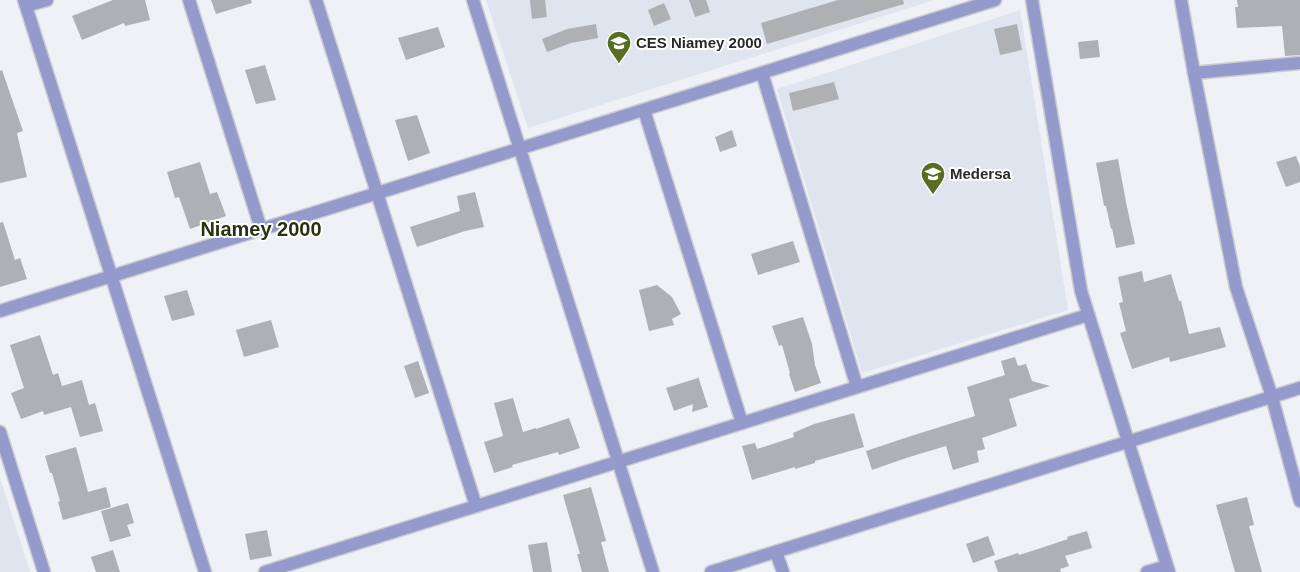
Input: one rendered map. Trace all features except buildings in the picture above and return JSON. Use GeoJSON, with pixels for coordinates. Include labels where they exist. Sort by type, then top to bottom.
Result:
{"type":"FeatureCollection","features":[{"type":"Feature","properties":{"kind":"street"},"geometry":{"type":"LineString","coordinates":[[46,0],[25,3],[204,572]]}},
{"type":"Feature","properties":{"kind":"street"},"geometry":{"type":"LineString","coordinates":[[189,0],[261,229]]}},
{"type":"Feature","properties":{"kind":"street"},"geometry":{"type":"LineString","coordinates":[[316,0],[476,506]]}},
{"type":"Feature","properties":{"kind":"street"},"geometry":{"type":"LineString","coordinates":[[473,0],[653,572]]}},
{"type":"Feature","properties":{"kind":"street"},"geometry":{"type":"LineString","coordinates":[[0,311],[995,0]]}},
{"type":"Feature","properties":{"kind":"street"},"geometry":{"type":"LineString","coordinates":[[1032,0],[1081,291],[1168,569],[1147,572]]}},
{"type":"Feature","properties":{"kind":"street"},"geometry":{"type":"LineString","coordinates":[[1181,0],[1236,287],[1272,397],[1300,501]]}},
{"type":"Feature","properties":{"kind":"street"},"geometry":{"type":"LineString","coordinates":[[1194,73],[1300,63]]}},
{"type":"Feature","properties":{"kind":"street"},"geometry":{"type":"LineString","coordinates":[[762,73],[857,387]]}},
{"type":"Feature","properties":{"kind":"street"},"geometry":{"type":"LineString","coordinates":[[644,110],[742,423]]}},
{"type":"Feature","properties":{"kind":"street"},"geometry":{"type":"LineString","coordinates":[[265,572],[1088,315]]}},
{"type":"Feature","properties":{"kind":"street"},"geometry":{"type":"LineString","coordinates":[[711,572],[1300,388]]}},
{"type":"Feature","properties":{"kind":"street"},"geometry":{"type":"LineString","coordinates":[[0,432],[44,572]]}},
{"type":"Feature","properties":{"kind":"street"},"geometry":{"type":"LineString","coordinates":[[776,552],[783,572]]}},
{"type":"Feature","properties":{"kind":"shaded area","name":"CES Niamey 2000"},"geometry":{"type":"Polygon","coordinates":[[[486,0],[934,0],[528,128],[486,0]]]}},
{"type":"Feature","properties":{"kind":"shaded area"},"geometry":{"type":"Polygon","coordinates":[[[1020,10],[1068,310],[862,373],[777,89],[1020,10]]]}},
{"type":"Feature","properties":{"kind":"shaded area"},"geometry":{"type":"Polygon","coordinates":[[[0,478],[30,572],[0,572],[0,478]]]}},
{"type":"Feature","properties":{"kind":"place","name":"CES Niamey 2000"},"geometry":{"type":"Point","coordinates":[619,64]}},
{"type":"Feature","properties":{"kind":"place","name":"Medersa"},"geometry":{"type":"Point","coordinates":[933,195]}},
{"type":"Feature","properties":{"kind":"district","name":"Niamey 2000"},"geometry":{"type":"Point","coordinates":[261,229]}}]}
